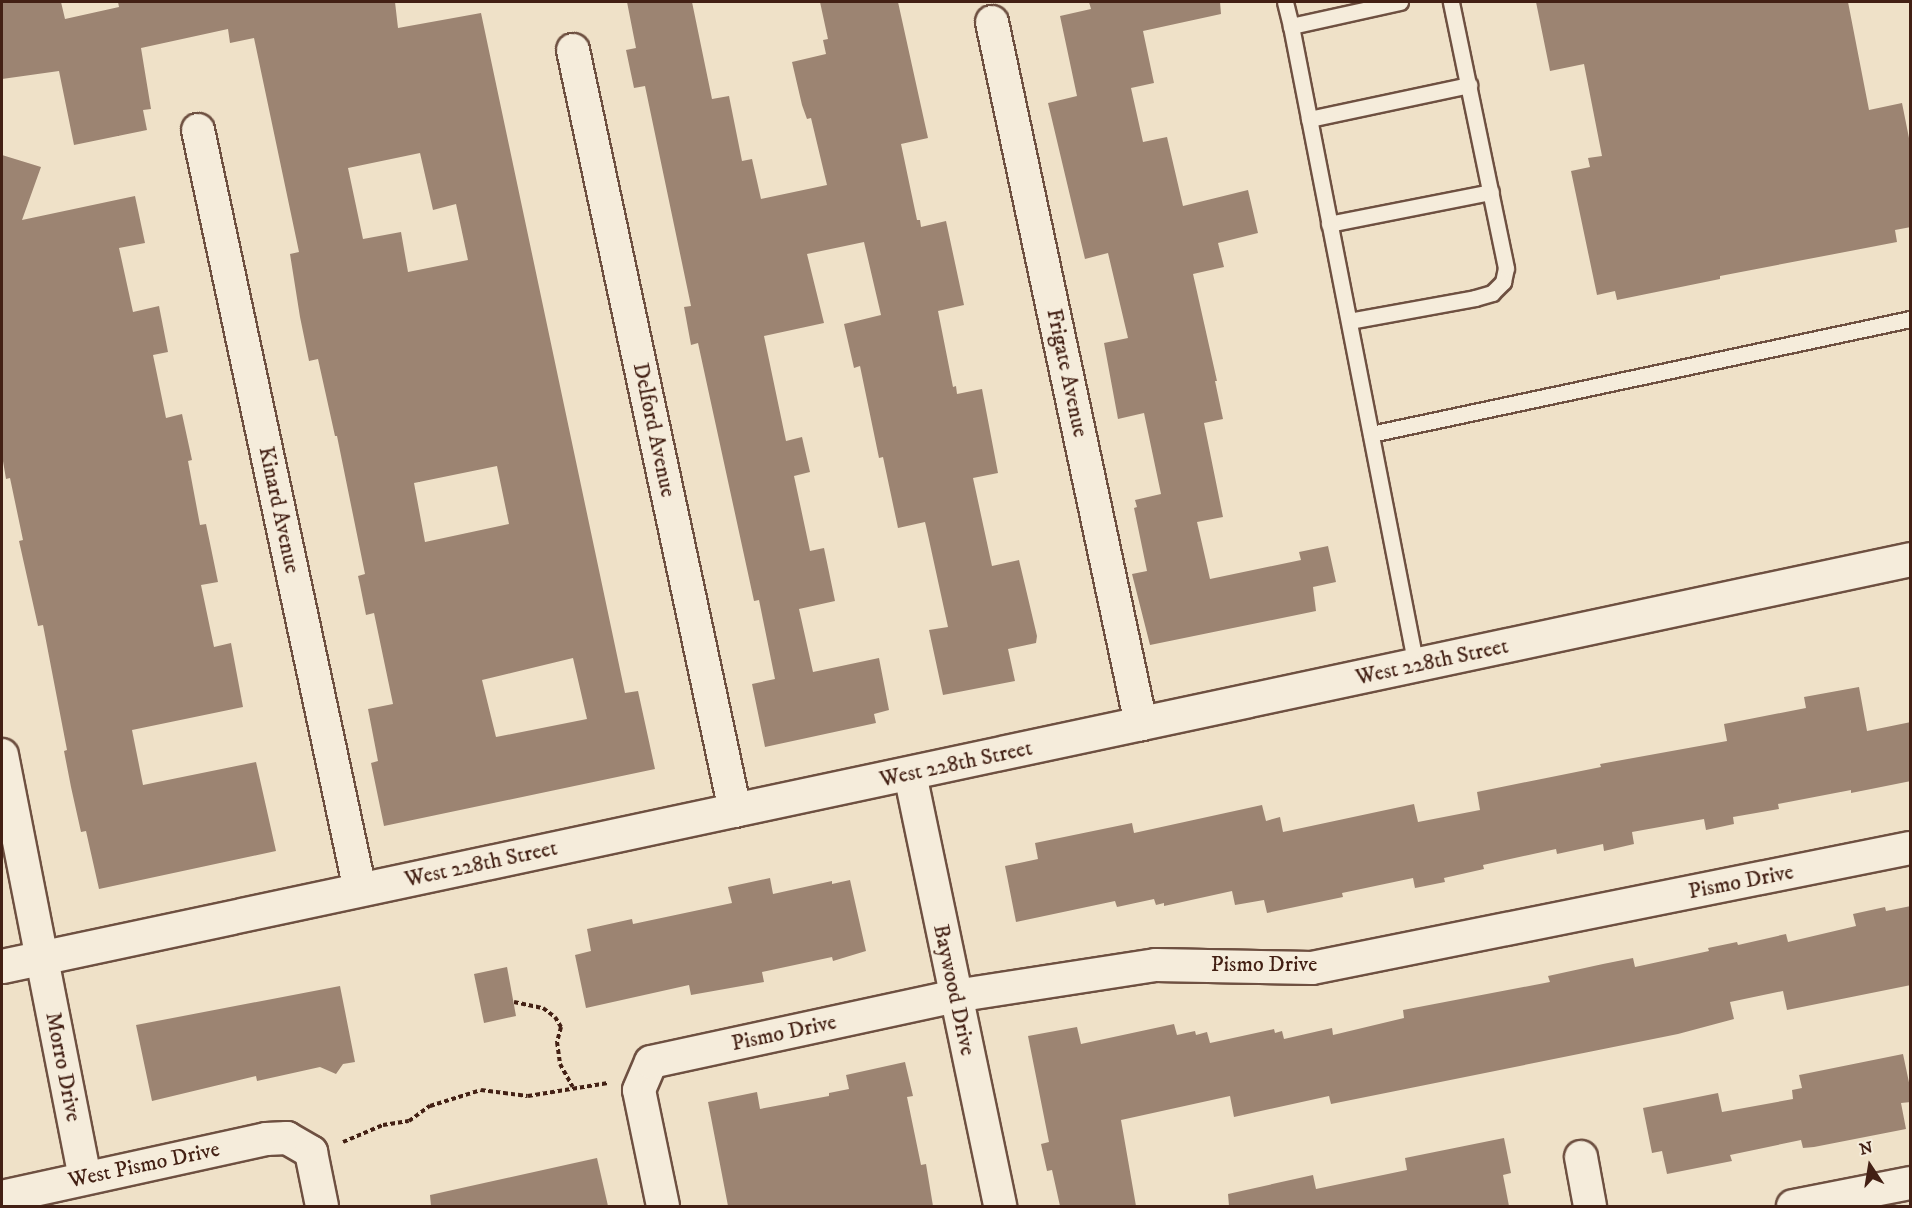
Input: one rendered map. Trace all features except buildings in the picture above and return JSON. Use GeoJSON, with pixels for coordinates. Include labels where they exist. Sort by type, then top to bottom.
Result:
{"type":"FeatureCollection","features":[{"type":"Feature","properties":{"kind":"street","name":"Frigate Avenue"},"geometry":{"type":"LineString","coordinates":[[992,22],[1141,724]]}},
{"type":"Feature","properties":{"kind":"street","name":"Delford Avenue"},"geometry":{"type":"LineString","coordinates":[[573,50],[735,811]]}},
{"type":"Feature","properties":{"kind":"street","name":"Kinard Avenue"},"geometry":{"type":"LineString","coordinates":[[198,130],[360,890]]}},
{"type":"Feature","properties":{"kind":"street","name":"West 228th Street"},"geometry":{"type":"LineString","coordinates":[[2,966],[1911,559]]}},
{"type":"Feature","properties":{"kind":"street","name":"Morro Drive"},"geometry":{"type":"LineString","coordinates":[[2,755],[85,1177]]}},
{"type":"Feature","properties":{"kind":"street","name":"Baywood Drive"},"geometry":{"type":"LineString","coordinates":[[910,774],[1000,1206]]}},
{"type":"Feature","properties":{"kind":"street","name":"Pismo Drive"},"geometry":{"type":"LineString","coordinates":[[645,1076],[955,996],[1156,965],[1312,968],[1911,848]]}},
{"type":"Feature","properties":{"kind":"street"},"geometry":{"type":"LineString","coordinates":[[645,1076],[663,1206]]}},
{"type":"Feature","properties":{"kind":"street","name":"West Pismo Drive"},"geometry":{"type":"LineString","coordinates":[[2,1197],[266,1139],[299,1145]]}},
{"type":"Feature","properties":{"kind":"street"},"geometry":{"type":"LineString","coordinates":[[299,1145],[322,1206]]}},
{"type":"Feature","properties":{"kind":"street"},"geometry":{"type":"LineString","coordinates":[[1581,1156],[1590,1206]]}},
{"type":"Feature","properties":{"kind":"street"},"geometry":{"type":"LineString","coordinates":[[1792,1206],[1911,1183]]}},
{"type":"Feature","properties":{"kind":"lane"},"geometry":{"type":"LineString","coordinates":[[1285,2],[1416,666]]}},
{"type":"Feature","properties":{"kind":"lane"},"geometry":{"type":"LineString","coordinates":[[1291,27],[1400,2]]}},
{"type":"Feature","properties":{"kind":"lane"},"geometry":{"type":"LineString","coordinates":[[1349,321],[1492,292],[1503,282],[1506,268],[1450,2]]}},
{"type":"Feature","properties":{"kind":"lane"},"geometry":{"type":"LineString","coordinates":[[1309,119],[1469,85]]}},
{"type":"Feature","properties":{"kind":"lane"},"geometry":{"type":"LineString","coordinates":[[1329,224],[1491,192]]}},
{"type":"Feature","properties":{"kind":"lane"},"geometry":{"type":"LineString","coordinates":[[1371,434],[1911,319]]}},
{"type":"Feature","properties":{"kind":"path"},"geometry":{"type":"LineString","coordinates":[[514,1002],[543,1008],[555,1017],[561,1027],[557,1042],[560,1064],[573,1087]]}},
{"type":"Feature","properties":{"kind":"path"},"geometry":{"type":"LineString","coordinates":[[299,1145],[352,1140],[383,1125],[409,1121],[430,1106],[481,1090],[528,1096],[645,1076]]}}]}
